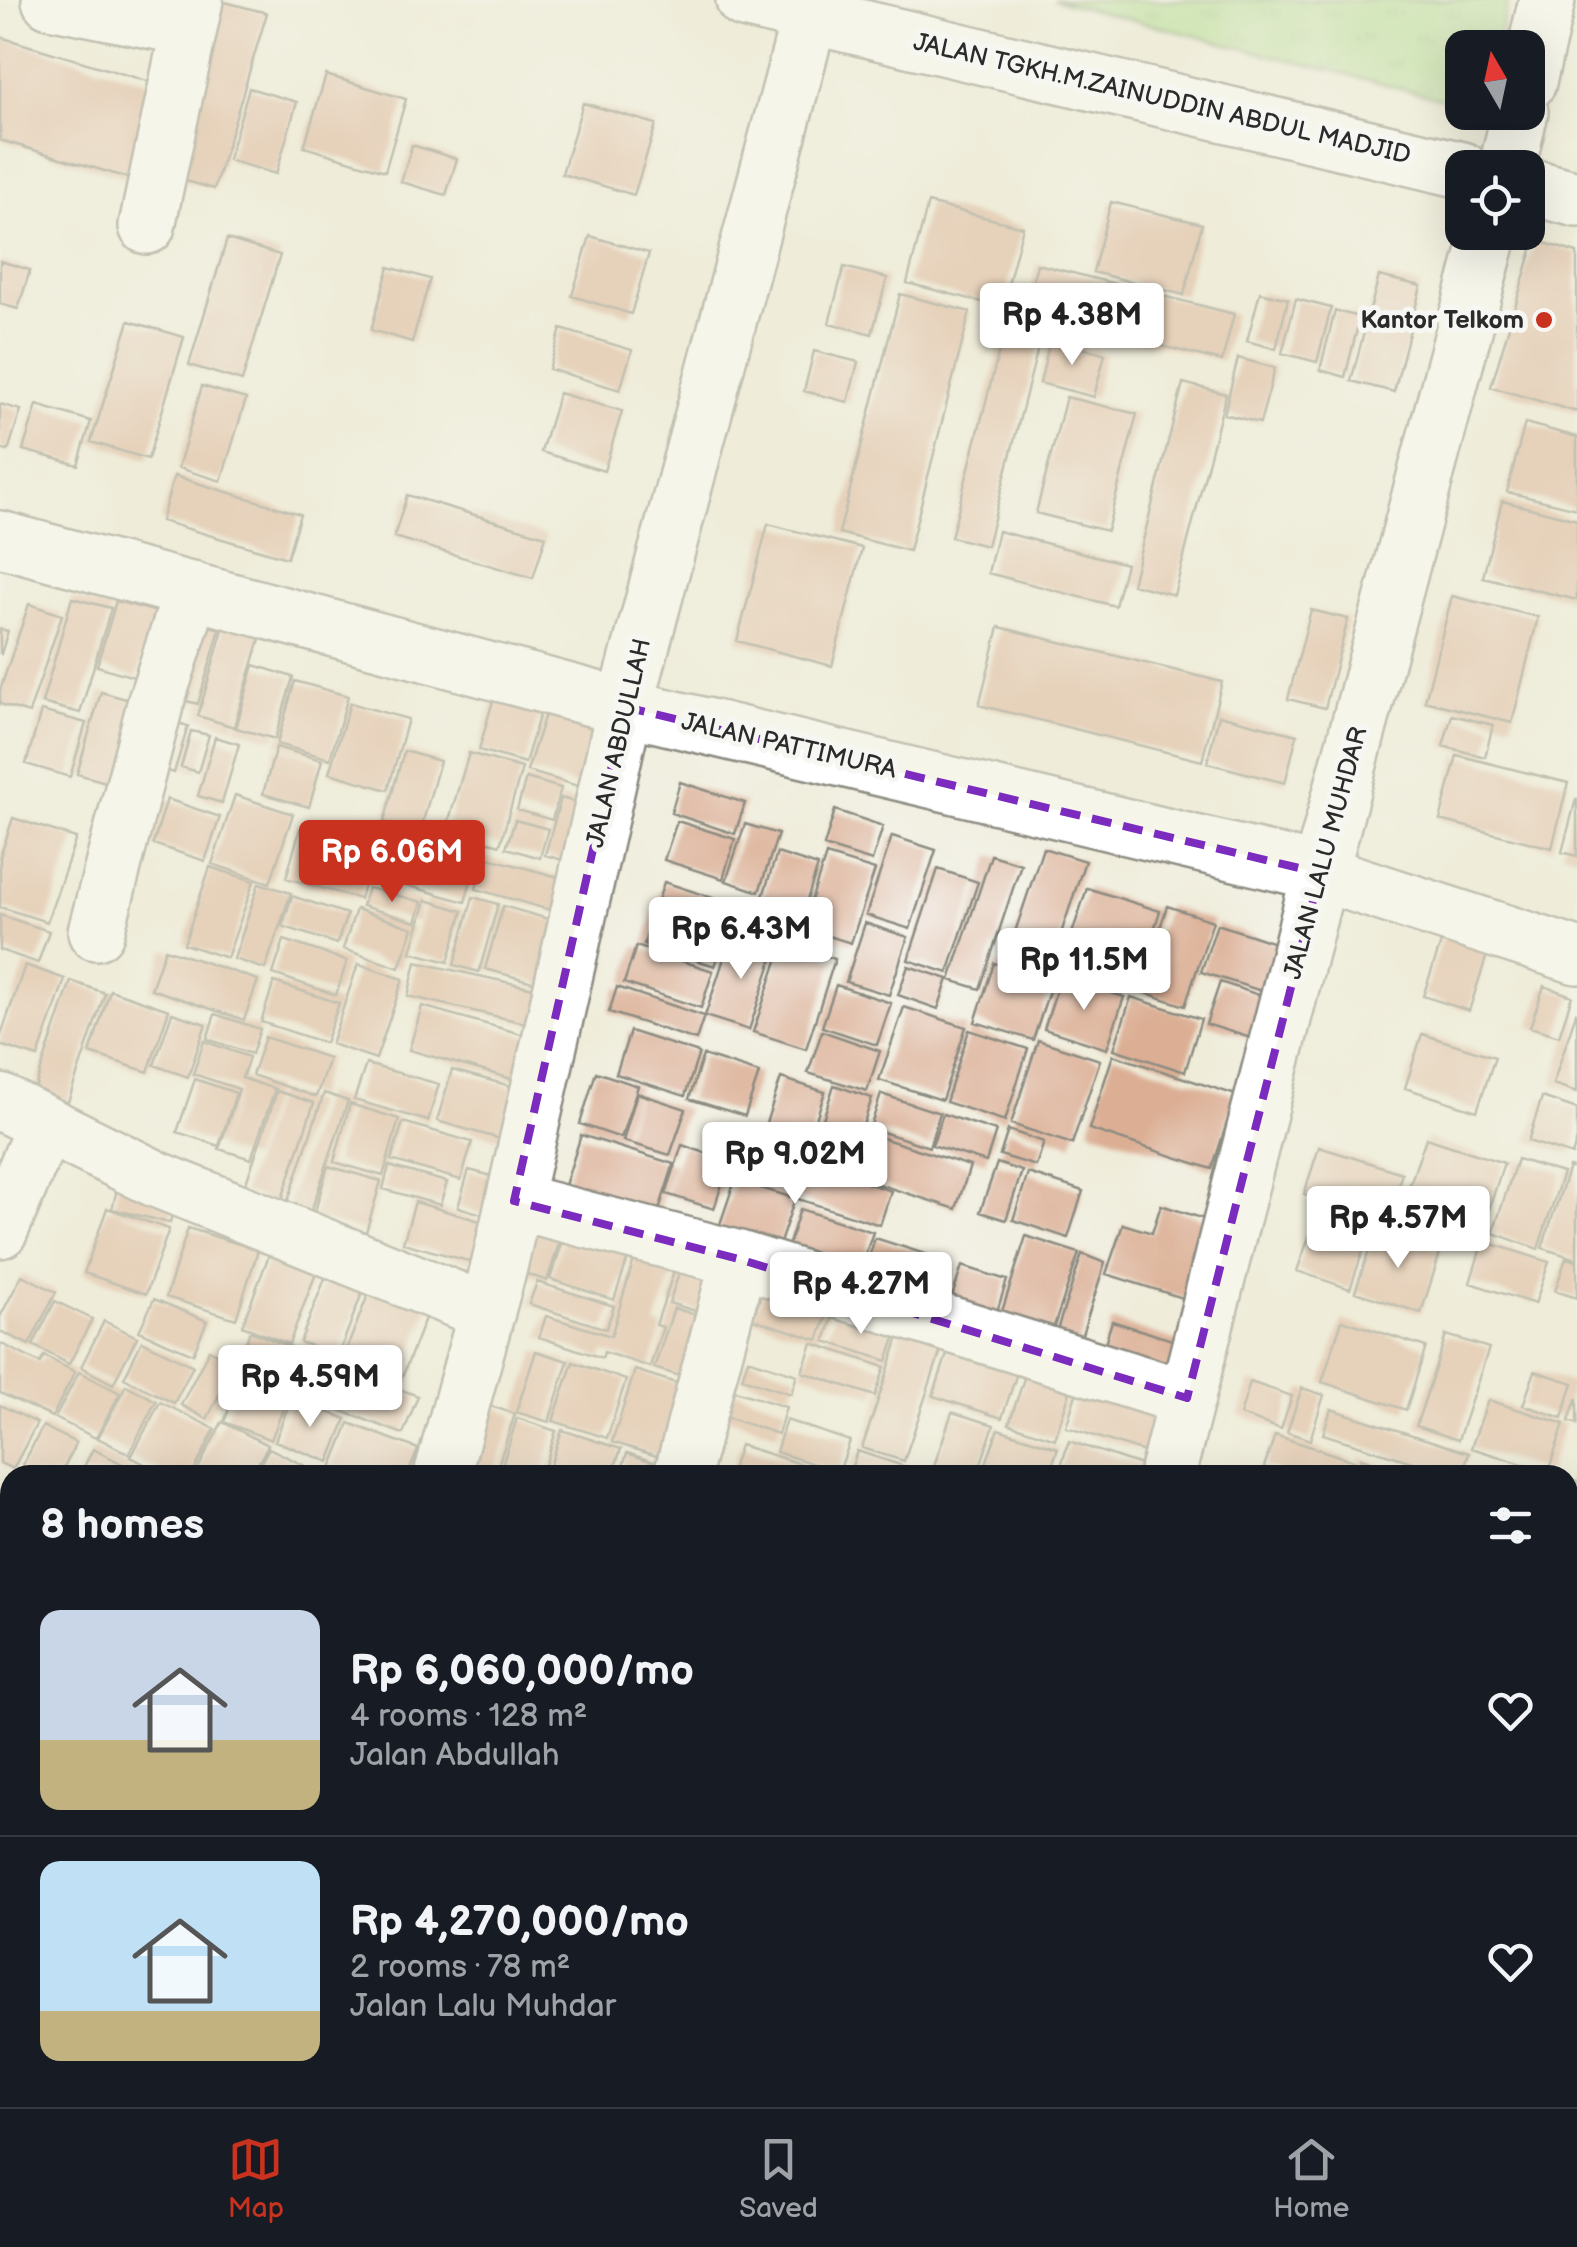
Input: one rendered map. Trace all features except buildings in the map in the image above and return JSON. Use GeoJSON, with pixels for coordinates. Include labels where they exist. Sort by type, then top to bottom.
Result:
{"type":"FeatureCollection","features":[{"type":"Feature","properties":{"kind":"street"},"geometry":{"type":"LineString","coordinates":[[50,0],[192,14],[147,226]]}},
{"type":"Feature","properties":{"kind":"street","name":"JALAN TGKH.M.ZAINUDDIN ABDUL MADJID"},"geometry":{"type":"LineString","coordinates":[[744,0],[1445,166]]}},
{"type":"Feature","properties":{"kind":"street"},"geometry":{"type":"LineString","coordinates":[[1540,30],[1547,0]]}},
{"type":"Feature","properties":{"kind":"street","name":"JALAN ABDULLAH"},"geometry":{"type":"LineString","coordinates":[[445,1465],[514,1201],[625,707],[810,15]]}},
{"type":"Feature","properties":{"kind":"street"},"geometry":{"type":"LineString","coordinates":[[1545,191],[1577,199]]}},
{"type":"Feature","properties":{"kind":"street","name":"JALAN LALU MUHDAR"},"geometry":{"type":"LineString","coordinates":[[1169,1465],[1320,873],[1485,250]]}},
{"type":"Feature","properties":{"kind":"street","name":"JALAN PATTIMURA"},"geometry":{"type":"LineString","coordinates":[[0,539],[625,707],[1320,873],[1577,956]]}},
{"type":"Feature","properties":{"kind":"street"},"geometry":{"type":"LineString","coordinates":[[96,932],[156,700],[192,590]]}},
{"type":"Feature","properties":{"kind":"street"},"geometry":{"type":"LineString","coordinates":[[0,1230],[23,1113],[156,1179],[486,1312]]}},
{"type":"Feature","properties":{"kind":"street"},"geometry":{"type":"LineString","coordinates":[[514,1201],[739,1259],[1186,1398]]}},
{"type":"Feature","properties":{"kind":"street"},"geometry":{"type":"LineString","coordinates":[[685,1465],[739,1259]]}},
{"type":"Feature","properties":{"kind":"highlighted area"},"geometry":{"type":"Polygon","coordinates":[[[625,707],[1320,873],[1187,1398],[739,1259],[514,1201],[625,707]]]}},
{"type":"Feature","properties":{"kind":"green space"},"geometry":{"type":"Polygon","coordinates":[[[1054,0],[1509,0],[1501,30],[1445,30],[1445,100],[1054,0]]]}},
{"type":"Feature","properties":{"kind":"place","name":"Kantor Telkom"},"geometry":{"type":"Point","coordinates":[1544,320]}}]}
